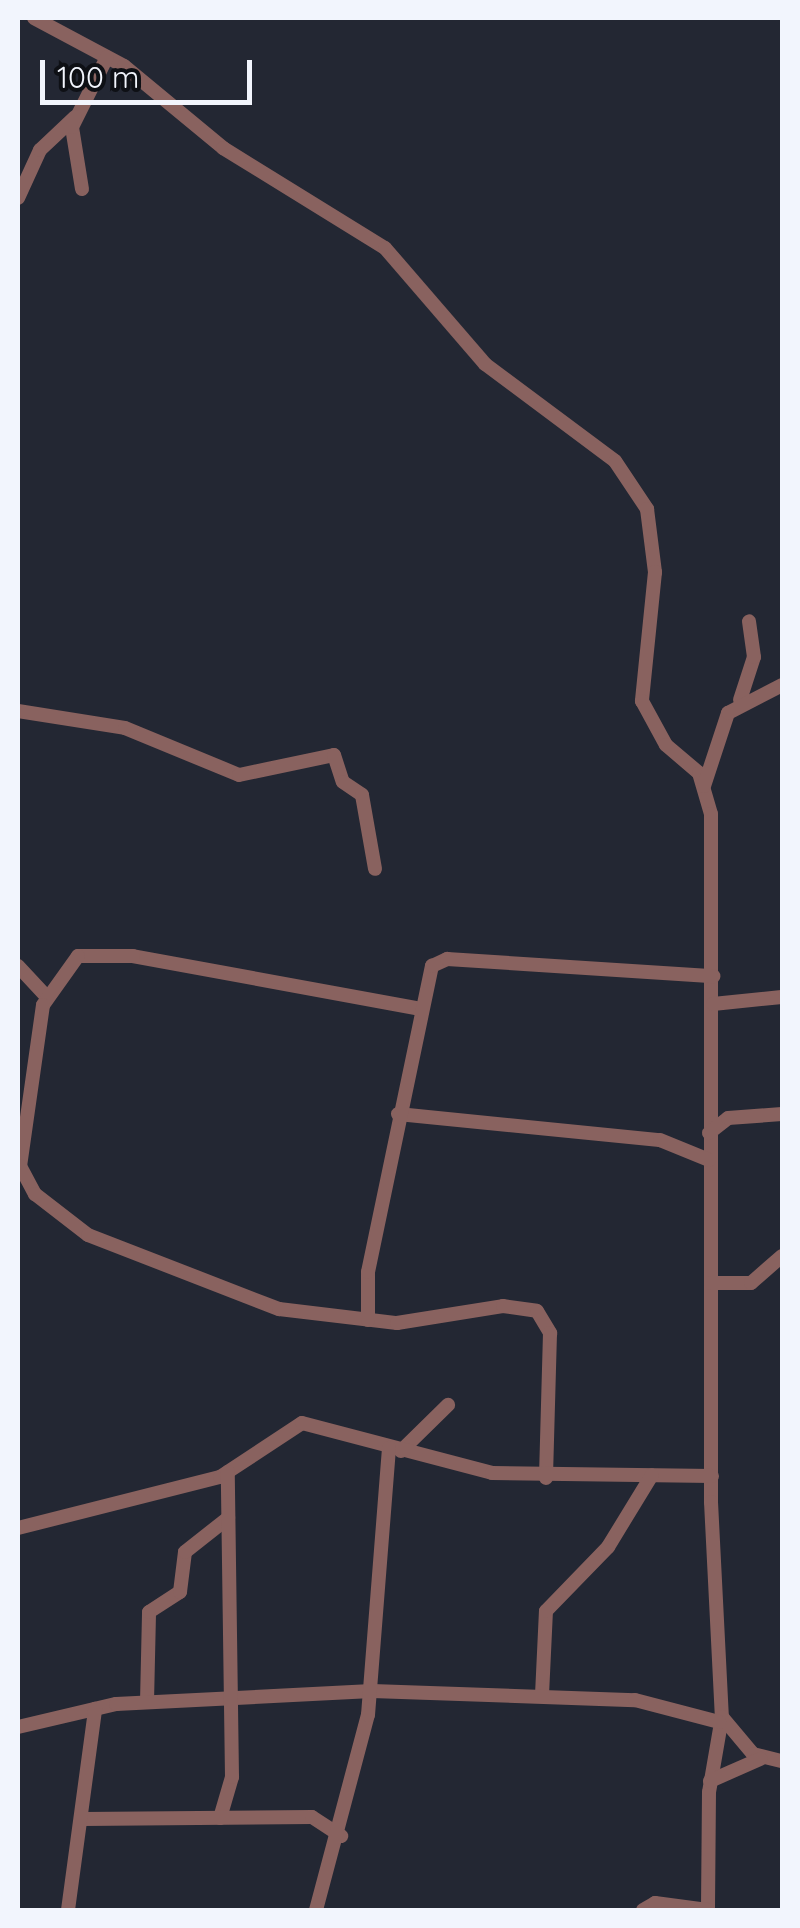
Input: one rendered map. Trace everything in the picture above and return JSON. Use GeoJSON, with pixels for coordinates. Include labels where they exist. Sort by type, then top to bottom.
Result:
{"type":"FeatureCollection","features":[{"type":"Feature","properties":{"kind":"street"},"geometry":{"type":"LineString","coordinates":[[34,18],[107,56],[224,148],[385,248],[485,364],[636,484],[652,523],[655,572],[642,702],[704,786]]}},
{"type":"Feature","properties":{"kind":"street"},"geometry":{"type":"LineString","coordinates":[[18,198],[40,150],[76,117],[107,56]]}},
{"type":"Feature","properties":{"kind":"street"},"geometry":{"type":"LineString","coordinates":[[76,117],[82,189]]}},
{"type":"Feature","properties":{"kind":"street"},"geometry":{"type":"LineString","coordinates":[[643,1910],[708,1910],[710,1781],[720,1720],[712,1476],[709,1133],[713,1004],[704,786],[754,658],[749,621]]}},
{"type":"Feature","properties":{"kind":"street"},"geometry":{"type":"LineString","coordinates":[[740,700],[782,685]]}},
{"type":"Feature","properties":{"kind":"street"},"geometry":{"type":"LineString","coordinates":[[18,711],[125,728],[239,776],[334,755],[343,782],[362,795],[375,868]]}},
{"type":"Feature","properties":{"kind":"street"},"geometry":{"type":"LineString","coordinates":[[421,1010],[100,953],[62,967],[46,996],[21,1151],[22,1188],[68,1222],[144,1261],[279,1309],[368,1320],[536,1311],[550,1333],[546,1478]]}},
{"type":"Feature","properties":{"kind":"street"},"geometry":{"type":"LineString","coordinates":[[368,1320],[398,1114],[427,973],[441,960],[712,976]]}},
{"type":"Feature","properties":{"kind":"street"},"geometry":{"type":"LineString","coordinates":[[18,966],[46,996]]}},
{"type":"Feature","properties":{"kind":"street"},"geometry":{"type":"LineString","coordinates":[[713,1004],[782,997]]}},
{"type":"Feature","properties":{"kind":"street"},"geometry":{"type":"LineString","coordinates":[[398,1114],[660,1140],[709,1160]]}},
{"type":"Feature","properties":{"kind":"street"},"geometry":{"type":"LineString","coordinates":[[709,1133],[728,1118],[782,1114]]}},
{"type":"Feature","properties":{"kind":"street"},"geometry":{"type":"LineString","coordinates":[[712,1283],[751,1282],[782,1256]]}},
{"type":"Feature","properties":{"kind":"street"},"geometry":{"type":"LineString","coordinates":[[316,1910],[341,1836],[372,1690],[395,1450],[448,1406]]}},
{"type":"Feature","properties":{"kind":"street"},"geometry":{"type":"LineString","coordinates":[[18,1528],[228,1472],[302,1423],[395,1450],[546,1478],[712,1476]]}},
{"type":"Feature","properties":{"kind":"street"},"geometry":{"type":"LineString","coordinates":[[220,1818],[232,1777],[227,1699],[228,1472]]}},
{"type":"Feature","properties":{"kind":"street"},"geometry":{"type":"LineString","coordinates":[[542,1695],[546,1611],[598,1560],[652,1476]]}},
{"type":"Feature","properties":{"kind":"street"},"geometry":{"type":"LineString","coordinates":[[147,1702],[149,1612],[180,1592],[185,1552],[228,1518]]}},
{"type":"Feature","properties":{"kind":"street"},"geometry":{"type":"LineString","coordinates":[[18,1727],[147,1702],[372,1690],[542,1695],[662,1703],[720,1720],[760,1759]]}},
{"type":"Feature","properties":{"kind":"street"},"geometry":{"type":"LineString","coordinates":[[68,1910],[96,1709]]}},
{"type":"Feature","properties":{"kind":"street"},"geometry":{"type":"LineString","coordinates":[[710,1781],[760,1759],[782,1761]]}},
{"type":"Feature","properties":{"kind":"street"},"geometry":{"type":"LineString","coordinates":[[83,1819],[312,1817],[341,1836]]}}]}
